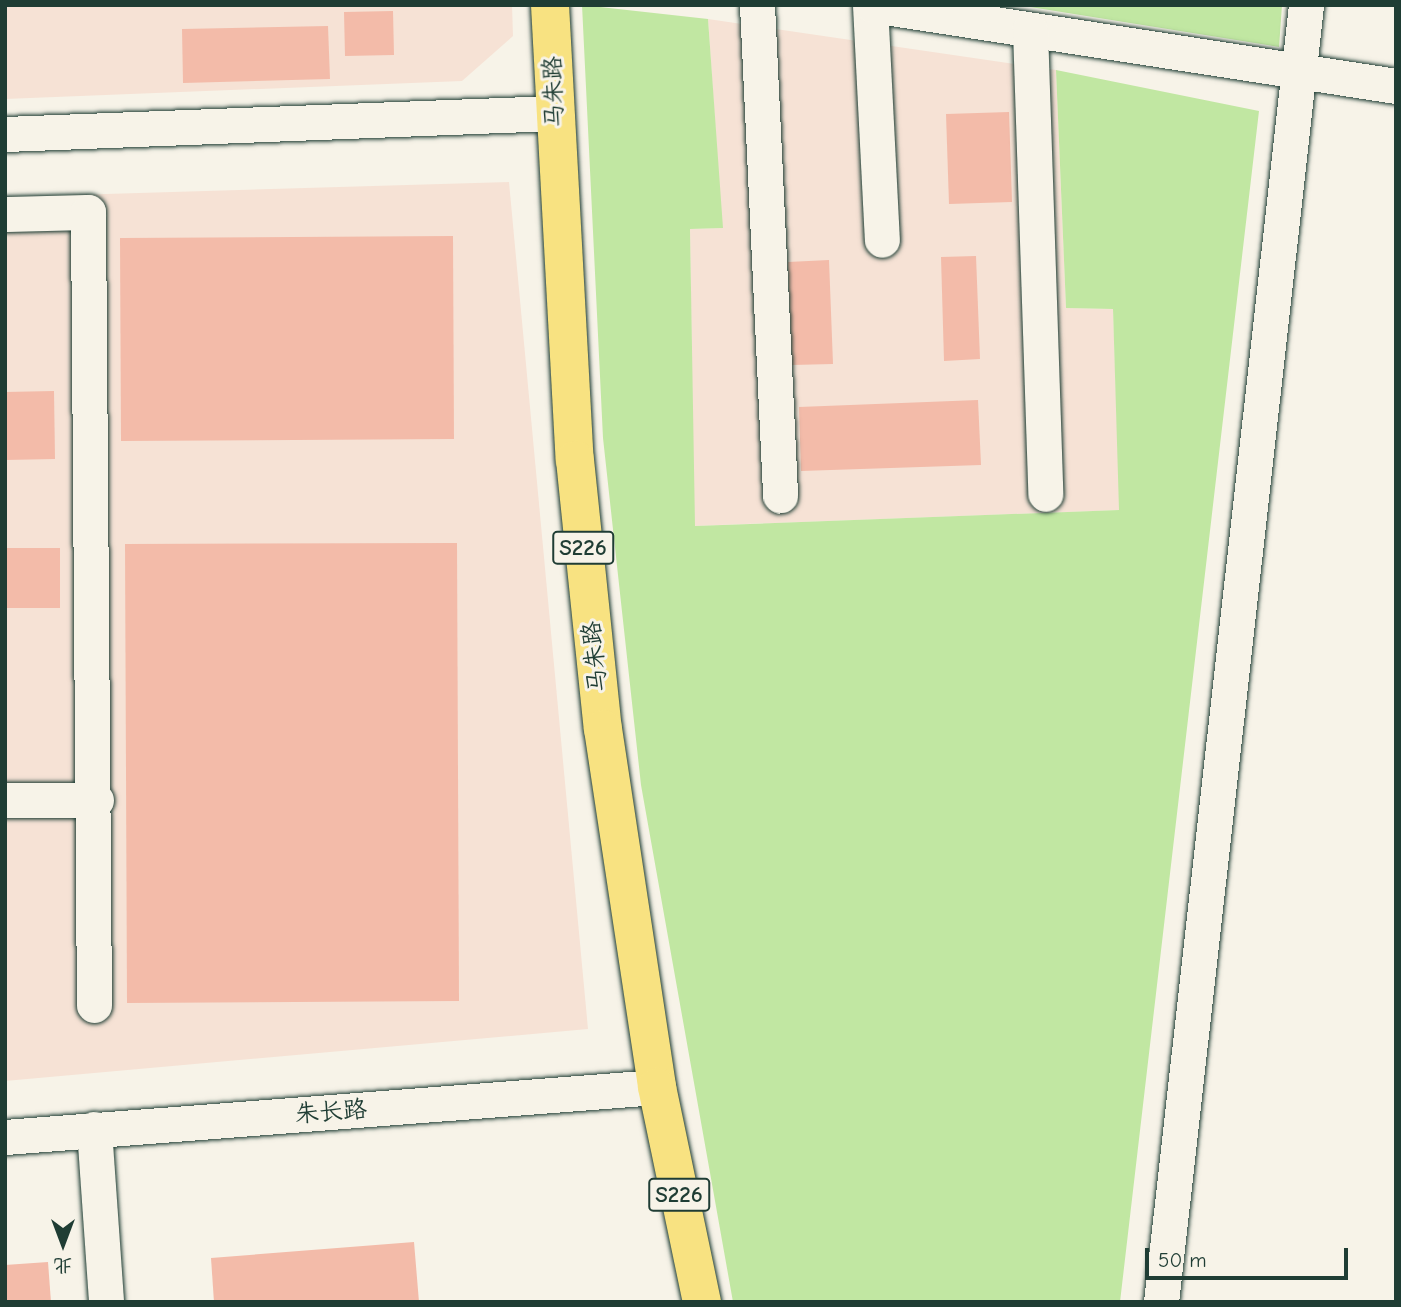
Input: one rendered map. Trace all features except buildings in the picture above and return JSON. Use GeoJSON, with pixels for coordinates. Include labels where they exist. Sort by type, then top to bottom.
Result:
{"type":"FeatureCollection","features":[{"type":"Feature","properties":{"kind":"main road","name":"马朱路"},"geometry":{"type":"LineString","coordinates":[[550,5],[554,113],[584,563],[605,742],[657,1087],[702,1302]]}},
{"type":"Feature","properties":{"kind":"street"},"geometry":{"type":"LineString","coordinates":[[757,5],[780,495]]}},
{"type":"Feature","properties":{"kind":"street"},"geometry":{"type":"LineString","coordinates":[[882,240],[871,5],[1396,86]]}},
{"type":"Feature","properties":{"kind":"street"},"geometry":{"type":"LineString","coordinates":[[1161,1302],[1306,5]]}},
{"type":"Feature","properties":{"kind":"street"},"geometry":{"type":"LineString","coordinates":[[1030,30],[1045,494]]}},
{"type":"Feature","properties":{"kind":"street"},"geometry":{"type":"LineString","coordinates":[[5,134],[554,113]]}},
{"type":"Feature","properties":{"kind":"street"},"geometry":{"type":"LineString","coordinates":[[5,214],[88,212],[96,800],[94,1006]]}},
{"type":"Feature","properties":{"kind":"street"},"geometry":{"type":"LineString","coordinates":[[5,800],[96,800]]}},
{"type":"Feature","properties":{"kind":"street","name":"朱长路"},"geometry":{"type":"LineString","coordinates":[[5,1137],[657,1087]]}},
{"type":"Feature","properties":{"kind":"street"},"geometry":{"type":"LineString","coordinates":[[94,1129],[106,1302]]}},
{"type":"Feature","properties":{"kind":"shaded area"},"geometry":{"type":"Polygon","coordinates":[[[5,5],[512,5],[513,36],[462,81],[5,99],[5,5]]]}},
{"type":"Feature","properties":{"kind":"shaded area"},"geometry":{"type":"Polygon","coordinates":[[[708,19],[1056,70],[1066,308],[1113,309],[1120,510],[694,526],[690,229],[722,228],[708,19]]]}},
{"type":"Feature","properties":{"kind":"shaded area"},"geometry":{"type":"Polygon","coordinates":[[[509,182],[588,1029],[5,1081],[5,197],[509,182]]]}},
{"type":"Feature","properties":{"kind":"green space"},"geometry":{"type":"Polygon","coordinates":[[[582,5],[708,19],[723,228],[690,229],[695,526],[1119,510],[1113,309],[1066,308],[1056,70],[1259,111],[1120,1302],[733,1302],[641,785],[603,438],[582,5]]]}},
{"type":"Feature","properties":{"kind":"green space"},"geometry":{"type":"Polygon","coordinates":[[[1018,5],[1282,5],[1279,47],[1018,5]]]}}]}
